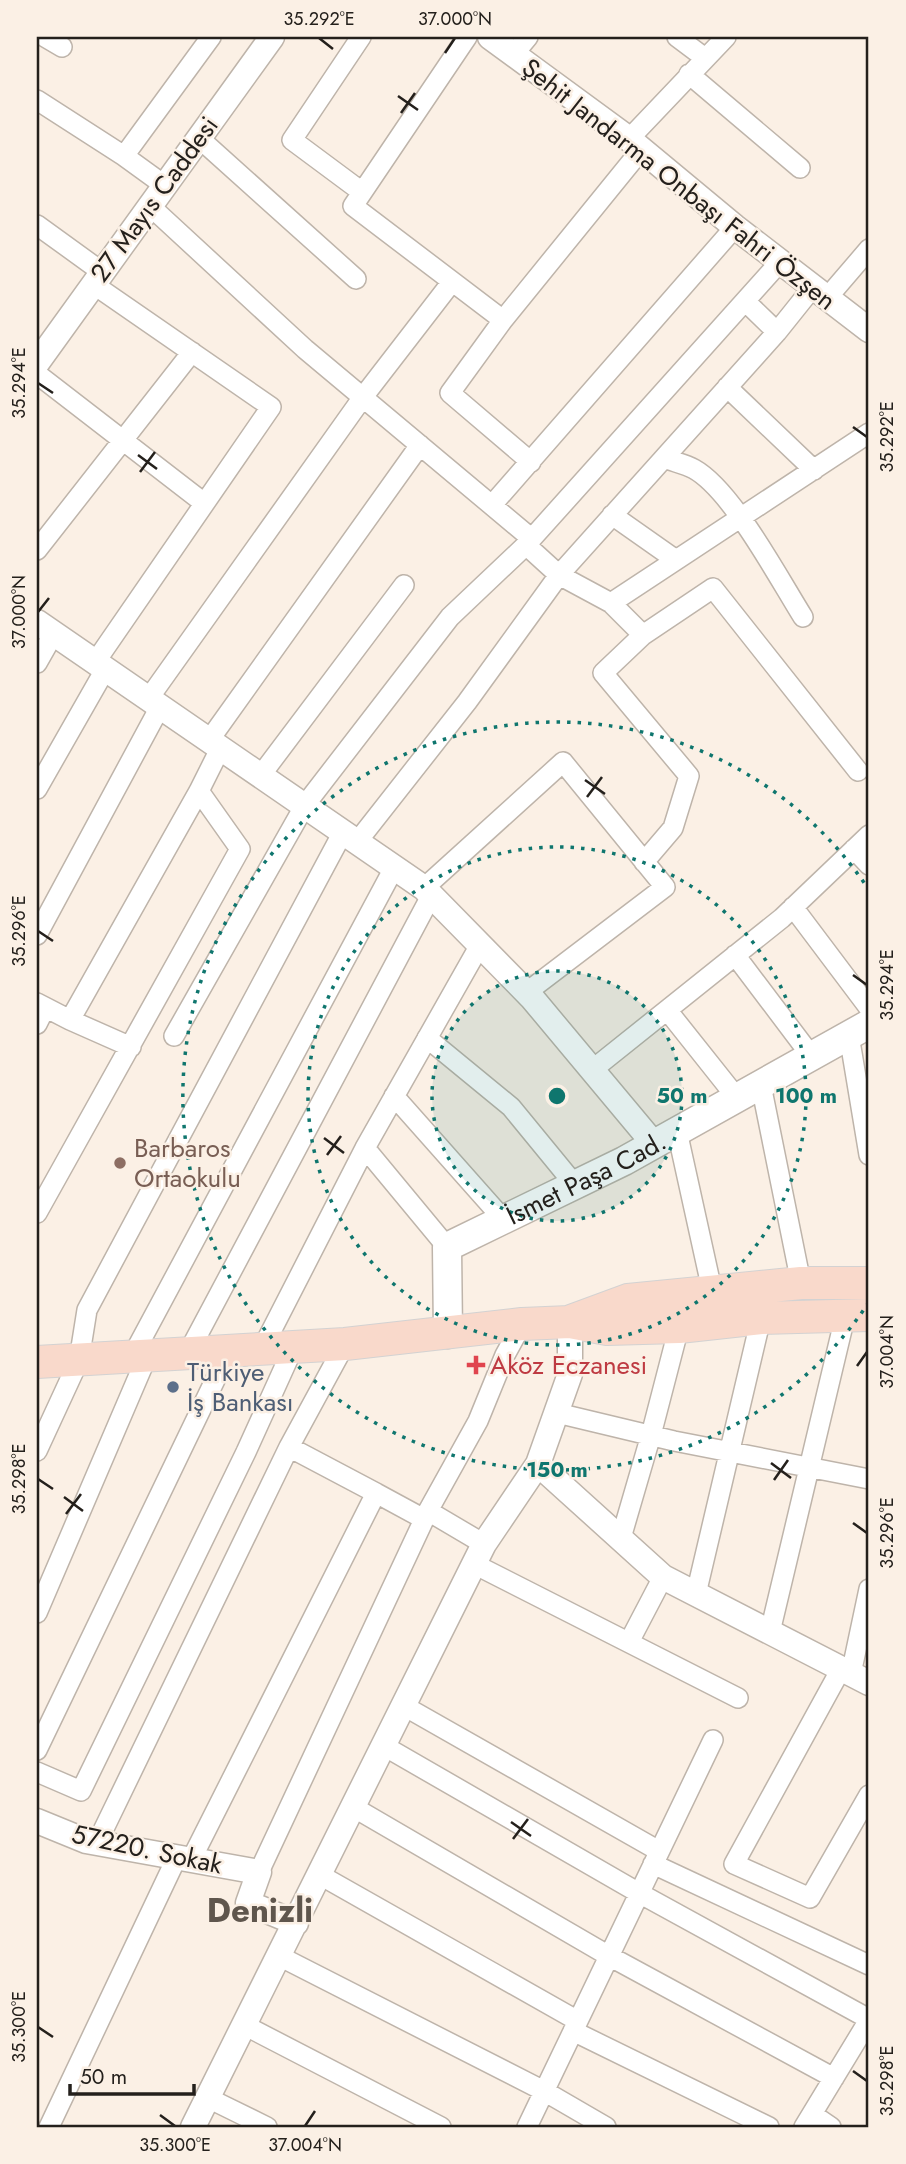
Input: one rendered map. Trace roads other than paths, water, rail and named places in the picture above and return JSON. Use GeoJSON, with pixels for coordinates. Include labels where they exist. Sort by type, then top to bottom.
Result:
{"type":"FeatureCollection","features":[{"type":"Feature","properties":{"kind":"main road","name":"İsmet Paşa Cad."},"geometry":{"type":"LineString","coordinates":[[447,1247],[666,1138],[859,1030]]}},
{"type":"Feature","properties":{"kind":"main road"},"geometry":{"type":"LineString","coordinates":[[447,1247],[448,1334]]}},
{"type":"Feature","properties":{"kind":"main road"},"geometry":{"type":"LineString","coordinates":[[570,1322],[628,1300],[801,1283],[869,1283]]}},
{"type":"Feature","properties":{"kind":"main road"},"geometry":{"type":"LineString","coordinates":[[37,1362],[140,1355],[228,1353],[345,1344],[522,1324],[570,1322],[607,1329],[679,1327],[761,1318],[857,1316]]}},
{"type":"Feature","properties":{"kind":"street"},"geometry":{"type":"LineString","coordinates":[[124,156],[211,37]]}},
{"type":"Feature","properties":{"kind":"street","name":"27 Mayıs Caddesi"},"geometry":{"type":"LineString","coordinates":[[38,362],[272,37]]}},
{"type":"Feature","properties":{"kind":"street"},"geometry":{"type":"LineString","coordinates":[[361,37],[292,141],[362,192]]}},
{"type":"Feature","properties":{"kind":"street"},"geometry":{"type":"LineString","coordinates":[[467,37],[353,206],[503,320]]}},
{"type":"Feature","properties":{"kind":"street","name":"Şehit Jandarma Onbaşı Fahri Özşen"},"geometry":{"type":"LineString","coordinates":[[490,37],[521,46],[734,227],[869,330]]}},
{"type":"Feature","properties":{"kind":"street"},"geometry":{"type":"LineString","coordinates":[[677,37],[705,58]]}},
{"type":"Feature","properties":{"kind":"street"},"geometry":{"type":"LineString","coordinates":[[531,462],[450,393],[689,74],[726,37]]}},
{"type":"Feature","properties":{"kind":"street"},"geometry":{"type":"LineString","coordinates":[[689,74],[800,169]]}},
{"type":"Feature","properties":{"kind":"street"},"geometry":{"type":"LineString","coordinates":[[37,100],[164,185]]}},
{"type":"Feature","properties":{"kind":"street"},"geometry":{"type":"LineString","coordinates":[[199,138],[356,279]]}},
{"type":"Feature","properties":{"kind":"street"},"geometry":{"type":"LineString","coordinates":[[149,205],[227,278],[363,397],[492,505],[559,575],[611,603],[643,635]]}},
{"type":"Feature","properties":{"kind":"street"},"geometry":{"type":"LineString","coordinates":[[37,225],[97,278],[192,352],[271,407],[204,503],[101,664],[37,789]]}},
{"type":"Feature","properties":{"kind":"street"},"geometry":{"type":"LineString","coordinates":[[492,505],[734,227]]}},
{"type":"Feature","properties":{"kind":"street"},"geometry":{"type":"LineString","coordinates":[[37,1451],[79,1360],[87,1310],[350,837],[467,702],[559,575],[777,332],[869,249]]}},
{"type":"Feature","properties":{"kind":"street"},"geometry":{"type":"LineString","coordinates":[[174,1036],[305,805],[450,617],[529,542],[780,262]]}},
{"type":"Feature","properties":{"kind":"street"},"geometry":{"type":"LineString","coordinates":[[37,935],[155,701],[363,397],[451,283]]}},
{"type":"Feature","properties":{"kind":"street"},"geometry":{"type":"LineString","coordinates":[[745,302],[777,332]]}},
{"type":"Feature","properties":{"kind":"street"},"geometry":{"type":"LineString","coordinates":[[37,550],[192,352]]}},
{"type":"Feature","properties":{"kind":"street"},"geometry":{"type":"LineString","coordinates":[[38,362],[123,440],[204,503]]}},
{"type":"Feature","properties":{"kind":"street"},"geometry":{"type":"LineString","coordinates":[[727,387],[814,470]]}},
{"type":"Feature","properties":{"kind":"street"},"geometry":{"type":"LineString","coordinates":[[611,603],[869,432]]}},
{"type":"Feature","properties":{"kind":"street"},"geometry":{"type":"LineString","coordinates":[[70,1020],[199,791],[215,743],[420,445]]}},
{"type":"Feature","properties":{"kind":"street"},"geometry":{"type":"LineString","coordinates":[[664,458],[695,470],[718,488],[741,518],[803,617]]}},
{"type":"Feature","properties":{"kind":"street"},"geometry":{"type":"LineString","coordinates":[[612,515],[676,560]]}},
{"type":"Feature","properties":{"kind":"street"},"geometry":{"type":"LineString","coordinates":[[261,775],[404,585]]}},
{"type":"Feature","properties":{"kind":"street"},"geometry":{"type":"LineString","coordinates":[[645,862],[673,828],[689,776],[603,673],[643,635],[713,588],[858,771]]}},
{"type":"Feature","properties":{"kind":"street"},"geometry":{"type":"LineString","coordinates":[[37,663],[45,627],[427,892],[527,992],[592,1070],[666,1138],[712,1290]]}},
{"type":"Feature","properties":{"kind":"street"},"geometry":{"type":"LineString","coordinates":[[188,1353],[427,892],[563,762],[665,887],[527,992]]}},
{"type":"Feature","properties":{"kind":"street"},"geometry":{"type":"LineString","coordinates":[[37,1213],[240,849],[199,791]]}},
{"type":"Feature","properties":{"kind":"street"},"geometry":{"type":"LineString","coordinates":[[592,1070],[793,907],[869,835]]}},
{"type":"Feature","properties":{"kind":"street"},"geometry":{"type":"LineString","coordinates":[[855,849],[869,865]]}},
{"type":"Feature","properties":{"kind":"street"},"geometry":{"type":"LineString","coordinates":[[37,1613],[140,1355],[394,868]]}},
{"type":"Feature","properties":{"kind":"street"},"geometry":{"type":"LineString","coordinates":[[793,907],[869,1007]]}},
{"type":"Feature","properties":{"kind":"street"},"geometry":{"type":"LineString","coordinates":[[262,1349],[365,1148],[480,946]]}},
{"type":"Feature","properties":{"kind":"street"},"geometry":{"type":"LineString","coordinates":[[735,956],[812,1056]]}},
{"type":"Feature","properties":{"kind":"street"},"geometry":{"type":"LineString","coordinates":[[667,1010],[749,1091],[801,1283]]}},
{"type":"Feature","properties":{"kind":"street"},"geometry":{"type":"LineString","coordinates":[[40,1011],[70,1020],[131,1046]]}},
{"type":"Feature","properties":{"kind":"street"},"geometry":{"type":"LineString","coordinates":[[859,1030],[869,1154]]}},
{"type":"Feature","properties":{"kind":"street"},"geometry":{"type":"LineString","coordinates":[[427,1038],[511,1107],[575,1185]]}},
{"type":"Feature","properties":{"kind":"street"},"geometry":{"type":"LineString","coordinates":[[394,1096],[504,1220]]}},
{"type":"Feature","properties":{"kind":"street"},"geometry":{"type":"LineString","coordinates":[[365,1148],[447,1247]]}},
{"type":"Feature","properties":{"kind":"street"},"geometry":{"type":"LineString","coordinates":[[770,1632],[808,1467],[857,1316]]}},
{"type":"Feature","properties":{"kind":"street"},"geometry":{"type":"LineString","coordinates":[[696,1594],[761,1318]]}},
{"type":"Feature","properties":{"kind":"street"},"geometry":{"type":"LineString","coordinates":[[193,2127],[479,1554],[538,1464],[570,1374],[570,1322]]}},
{"type":"Feature","properties":{"kind":"street"},"geometry":{"type":"LineString","coordinates":[[296,1923],[248,1903],[259,1872],[426,1515],[478,1421],[505,1354],[522,1324]]}},
{"type":"Feature","properties":{"kind":"street"},"geometry":{"type":"LineString","coordinates":[[621,1538],[652,1436],[679,1327]]}},
{"type":"Feature","properties":{"kind":"street"},"geometry":{"type":"LineString","coordinates":[[97,1843],[289,1447],[345,1344]]}},
{"type":"Feature","properties":{"kind":"street"},"geometry":{"type":"LineString","coordinates":[[37,1772],[81,1791],[246,1452],[294,1346]]}},
{"type":"Feature","properties":{"kind":"street"},"geometry":{"type":"LineString","coordinates":[[37,1750],[228,1353]]}},
{"type":"Feature","properties":{"kind":"street"},"geometry":{"type":"LineString","coordinates":[[556,1413],[652,1436],[869,1479]]}},
{"type":"Feature","properties":{"kind":"street"},"geometry":{"type":"LineString","coordinates":[[289,1447],[376,1493],[426,1515],[479,1554],[629,1642],[738,1699]]}},
{"type":"Feature","properties":{"kind":"street"},"geometry":{"type":"LineString","coordinates":[[538,1464],[663,1577],[854,1675]]}},
{"type":"Feature","properties":{"kind":"street"},"geometry":{"type":"LineString","coordinates":[[48,2127],[184,1858],[376,1493]]}},
{"type":"Feature","properties":{"kind":"street"},"geometry":{"type":"LineString","coordinates":[[629,1642],[663,1577]]}},
{"type":"Feature","properties":{"kind":"street"},"geometry":{"type":"LineString","coordinates":[[869,1589],[854,1675],[734,1864],[810,1898],[869,1795]]}},
{"type":"Feature","properties":{"kind":"street"},"geometry":{"type":"LineString","coordinates":[[404,1706],[656,1858],[869,1965]]}},
{"type":"Feature","properties":{"kind":"street"},"geometry":{"type":"LineString","coordinates":[[527,2127],[713,1740]]}},
{"type":"Feature","properties":{"kind":"street"},"geometry":{"type":"LineString","coordinates":[[384,1746],[639,1893],[869,2020],[808,2121],[831,2127]]}},
{"type":"Feature","properties":{"kind":"street"},"geometry":{"type":"LineString","coordinates":[[353,1807],[609,1956],[834,2078]]}},
{"type":"Feature","properties":{"kind":"street","name":"57220. Sokak"},"geometry":{"type":"LineString","coordinates":[[37,1821],[86,1841],[259,1872]]}},
{"type":"Feature","properties":{"kind":"street"},"geometry":{"type":"LineString","coordinates":[[320,1875],[576,2026],[769,2127]]}},
{"type":"Feature","properties":{"kind":"street"},"geometry":{"type":"LineString","coordinates":[[279,1956],[544,2091],[606,2127]]}},
{"type":"Feature","properties":{"kind":"street"},"geometry":{"type":"LineString","coordinates":[[244,2025],[441,2127]]}},
{"type":"Feature","properties":{"kind":"street"},"geometry":{"type":"LineString","coordinates":[[208,2098],[267,2127]]}},
{"type":"Feature","properties":{"kind":"place","name":"Barbaros Ortaokulu"},"geometry":{"type":"Point","coordinates":[120,1163]}},
{"type":"Feature","properties":{"kind":"place","name":"Aköz Eczanesi"},"geometry":{"type":"Point","coordinates":[476,1365]}},
{"type":"Feature","properties":{"kind":"place","name":"Türkiye İş Bankası"},"geometry":{"type":"Point","coordinates":[173,1387]}},
{"type":"Feature","properties":{"kind":"district","name":"Denizli"},"geometry":{"type":"Point","coordinates":[260,1910]}}]}
